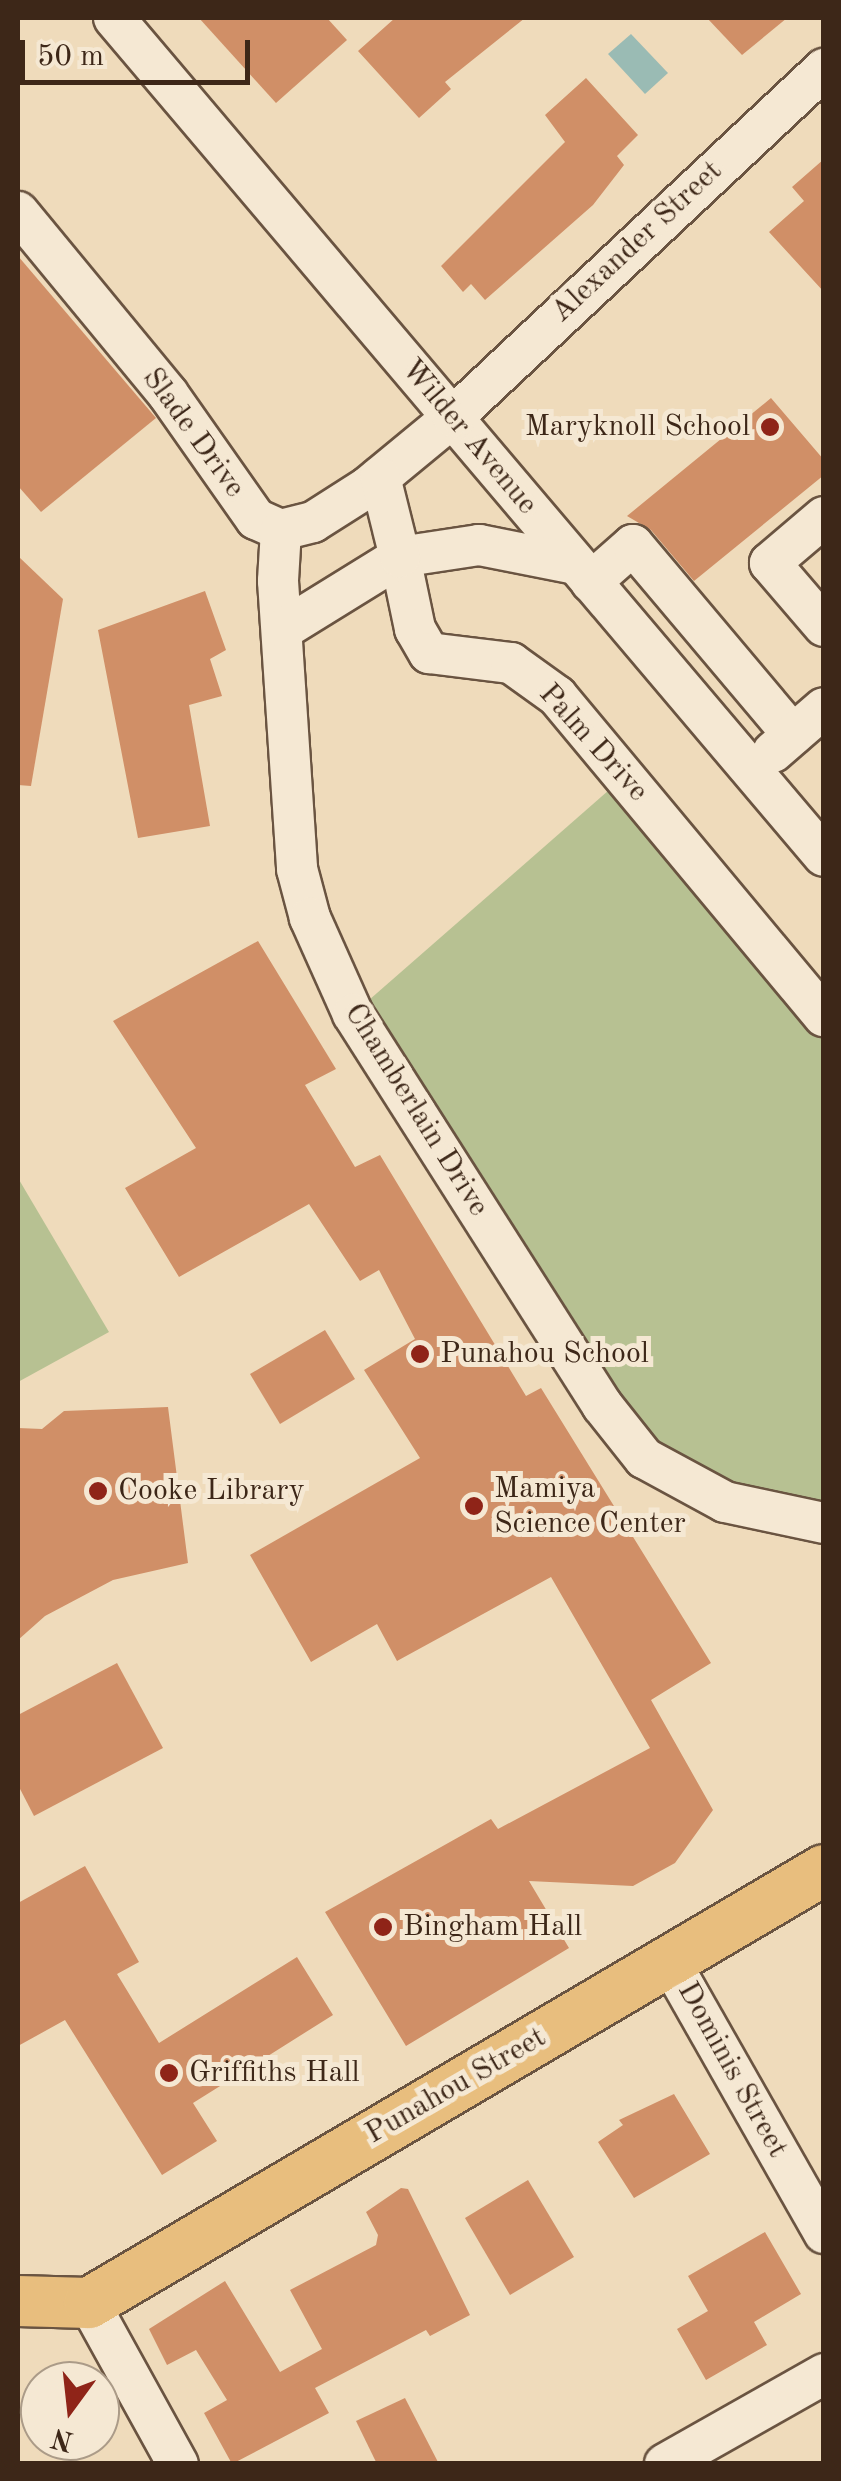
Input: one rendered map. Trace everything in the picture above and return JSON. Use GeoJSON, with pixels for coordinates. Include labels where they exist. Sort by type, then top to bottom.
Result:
{"type":"FeatureCollection","features":[{"type":"Feature","properties":{"kind":"main road","name":"Punahou Street"},"geometry":{"type":"LineString","coordinates":[[89,2303],[824,1870]]}},
{"type":"Feature","properties":{"kind":"main road"},"geometry":{"type":"LineString","coordinates":[[18,2301],[89,2303]]}},
{"type":"Feature","properties":{"kind":"street","name":"Wilder Avenue"},"geometry":{"type":"LineString","coordinates":[[114,18],[824,856]]}},
{"type":"Feature","properties":{"kind":"street","name":"Alexander Street"},"geometry":{"type":"LineString","coordinates":[[453,416],[824,69]]}},
{"type":"Feature","properties":{"kind":"street","name":"Slade Drive"},"geometry":{"type":"LineString","coordinates":[[18,212],[168,394],[256,519],[281,530]]}},
{"type":"Feature","properties":{"kind":"street"},"geometry":{"type":"LineString","coordinates":[[281,530],[313,522],[380,477],[453,416]]}},
{"type":"Feature","properties":{"kind":"street"},"geometry":{"type":"LineString","coordinates":[[380,477],[400,558]]}},
{"type":"Feature","properties":{"kind":"street"},"geometry":{"type":"LineString","coordinates":[[824,518],[770,563],[824,626]]}},
{"type":"Feature","properties":{"kind":"street","name":"Chamberlain Drive"},"geometry":{"type":"LineString","coordinates":[[281,530],[278,581],[285,628],[296,870],[310,918],[353,1014],[602,1405],[644,1458],[726,1502],[824,1523]]}},
{"type":"Feature","properties":{"kind":"street"},"geometry":{"type":"LineString","coordinates":[[285,628],[400,558],[479,546],[583,573],[633,545],[793,735]]}},
{"type":"Feature","properties":{"kind":"street","name":"Palm Drive"},"geometry":{"type":"LineString","coordinates":[[400,558],[415,629],[429,653],[511,663],[557,696],[824,1016]]}},
{"type":"Feature","properties":{"kind":"street"},"geometry":{"type":"LineString","coordinates":[[751,771],[824,708]]}},
{"type":"Feature","properties":{"kind":"street","name":"Dominis Street"},"geometry":{"type":"LineString","coordinates":[[669,1960],[824,2233]]}},
{"type":"Feature","properties":{"kind":"street"},"geometry":{"type":"LineString","coordinates":[[89,2303],[178,2464]]}},
{"type":"Feature","properties":{"kind":"street"},"geometry":{"type":"LineString","coordinates":[[665,2464],[824,2374]]}},
{"type":"Feature","properties":{"kind":"green space"},"geometry":{"type":"Polygon","coordinates":[[[625,776],[823,1016],[823,1505],[771,1499],[655,1454],[353,1014],[625,776]]]}},
{"type":"Feature","properties":{"kind":"green space"},"geometry":{"type":"Polygon","coordinates":[[[18,1178],[109,1332],[18,1382],[18,1178]]]}},
{"type":"Feature","properties":{"kind":"water"},"geometry":{"type":"Polygon","coordinates":[[[631,34],[668,73],[645,94],[608,54],[631,34]]]}},
{"type":"Feature","properties":{"kind":"building"},"geometry":{"type":"Polygon","coordinates":[[[199,18],[327,18],[347,40],[276,103],[199,18]]]}},
{"type":"Feature","properties":{"kind":"building"},"geometry":{"type":"Polygon","coordinates":[[[395,18],[525,18],[445,82],[451,89],[419,118],[358,51],[395,18]]]}},
{"type":"Feature","properties":{"kind":"building"},"geometry":{"type":"Polygon","coordinates":[[[707,18],[787,18],[742,55],[707,18]]]}},
{"type":"Feature","properties":{"kind":"building"},"geometry":{"type":"Polygon","coordinates":[[[586,78],[638,135],[617,156],[624,165],[593,205],[485,300],[471,284],[463,292],[441,266],[565,142],[545,115],[586,78]]]}},
{"type":"Feature","properties":{"kind":"building"},"geometry":{"type":"Polygon","coordinates":[[[824,159],[824,292],[769,232],[804,201],[792,187],[824,159]]]}},
{"type":"Feature","properties":{"kind":"building"},"geometry":{"type":"Polygon","coordinates":[[[18,256],[156,418],[41,512],[18,486],[18,256]]]}},
{"type":"Feature","properties":{"kind":"building"},"geometry":{"type":"Polygon","coordinates":[[[771,398],[824,460],[824,475],[694,581],[651,530],[627,516],[771,398]]]}},
{"type":"Feature","properties":{"kind":"building"},"geometry":{"type":"Polygon","coordinates":[[[18,556],[63,599],[31,786],[18,785],[18,556]]]}},
{"type":"Feature","properties":{"kind":"building"},"geometry":{"type":"Polygon","coordinates":[[[205,591],[226,650],[210,659],[222,696],[189,705],[210,826],[138,838],[98,630],[205,591]]]}},
{"type":"Feature","properties":{"kind":"building"},"geometry":{"type":"Polygon","coordinates":[[[258,941],[336,1069],[305,1085],[355,1167],[380,1155],[526,1396],[541,1388],[711,1663],[651,1700],[713,1810],[675,1863],[633,1886],[529,1881],[569,1948],[406,2046],[325,1912],[491,1819],[498,1829],[650,1748],[551,1577],[397,1661],[377,1624],[311,1662],[250,1555],[420,1458],[364,1370],[415,1339],[379,1270],[360,1281],[309,1204],[179,1277],[125,1188],[196,1148],[113,1021],[258,941]]]}},
{"type":"Feature","properties":{"kind":"building"},"geometry":{"type":"Polygon","coordinates":[[[325,1330],[355,1379],[280,1424],[250,1374],[325,1330]]]}},
{"type":"Feature","properties":{"kind":"building","name":"Cooke Library"},"geometry":{"type":"Polygon","coordinates":[[[168,1407],[188,1563],[113,1580],[45,1616],[18,1640],[18,1428],[42,1429],[64,1411],[168,1407]]]}},
{"type":"Feature","properties":{"kind":"building"},"geometry":{"type":"Polygon","coordinates":[[[117,1663],[163,1748],[34,1816],[18,1785],[18,1715],[117,1663]]]}},
{"type":"Feature","properties":{"kind":"building"},"geometry":{"type":"Polygon","coordinates":[[[85,1866],[139,1962],[117,1974],[159,2043],[297,1957],[333,2015],[193,2103],[217,2141],[162,2175],[65,2020],[18,2046],[18,1903],[85,1866]]]}},
{"type":"Feature","properties":{"kind":"building"},"geometry":{"type":"Polygon","coordinates":[[[674,2094],[710,2154],[634,2198],[598,2142],[623,2125],[619,2120],[674,2094]]]}},
{"type":"Feature","properties":{"kind":"building"},"geometry":{"type":"Polygon","coordinates":[[[528,2180],[574,2257],[510,2295],[465,2218],[528,2180]]]}},
{"type":"Feature","properties":{"kind":"building"},"geometry":{"type":"Polygon","coordinates":[[[401,2188],[408,2189],[470,2315],[430,2336],[426,2330],[315,2388],[329,2413],[232,2464],[204,2413],[227,2400],[196,2350],[167,2365],[149,2329],[225,2281],[280,2372],[322,2349],[290,2290],[376,2245],[378,2235],[366,2212],[401,2188]]]}},
{"type":"Feature","properties":{"kind":"building"},"geometry":{"type":"Polygon","coordinates":[[[765,2232],[801,2294],[754,2322],[767,2345],[706,2380],[677,2329],[708,2311],[688,2276],[765,2232]]]}},
{"type":"Feature","properties":{"kind":"building"},"geometry":{"type":"Polygon","coordinates":[[[405,2398],[439,2464],[377,2464],[356,2421],[405,2398]]]}},
{"type":"Feature","properties":{"kind":"place","name":"Maryknoll School"},"geometry":{"type":"Point","coordinates":[770,427]}},
{"type":"Feature","properties":{"kind":"place","name":"Punahou School"},"geometry":{"type":"Point","coordinates":[420,1354]}},
{"type":"Feature","properties":{"kind":"place","name":"Cooke Library"},"geometry":{"type":"Point","coordinates":[98,1491]}},
{"type":"Feature","properties":{"kind":"place","name":"Mamiya Science Center"},"geometry":{"type":"Point","coordinates":[474,1506]}},
{"type":"Feature","properties":{"kind":"place","name":"Bingham Hall"},"geometry":{"type":"Point","coordinates":[383,1927]}},
{"type":"Feature","properties":{"kind":"place","name":"Griffiths Hall"},"geometry":{"type":"Point","coordinates":[169,2073]}}]}
